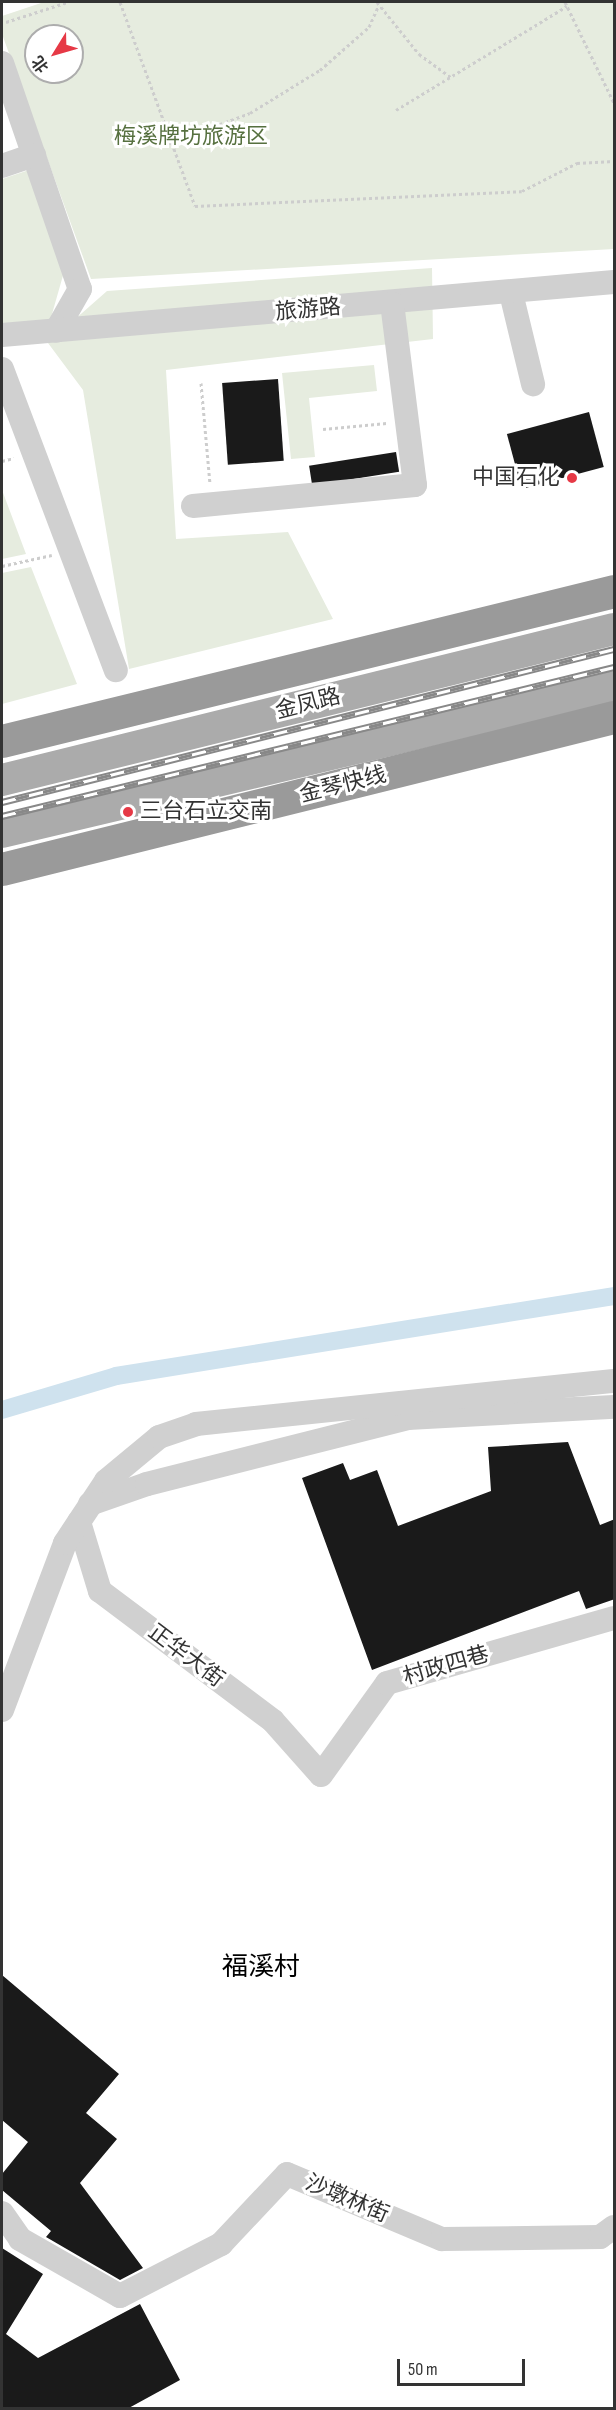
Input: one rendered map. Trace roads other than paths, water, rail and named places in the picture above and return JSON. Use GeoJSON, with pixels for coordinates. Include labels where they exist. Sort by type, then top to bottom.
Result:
{"type":"FeatureCollection","features":[{"type":"Feature","properties":{"kind":"highway"},"geometry":{"type":"LineString","coordinates":[[2,741],[615,591]]}},
{"type":"Feature","properties":{"kind":"highway","name":"金琴快线"},"geometry":{"type":"LineString","coordinates":[[2,869],[615,717]]}},
{"type":"Feature","properties":{"kind":"main road","name":"金凤路"},"geometry":{"type":"LineString","coordinates":[[2,780],[615,629]]}},
{"type":"Feature","properties":{"kind":"main road"},"geometry":{"type":"LineString","coordinates":[[2,832],[615,687]]}},
{"type":"Feature","properties":{"kind":"street"},"geometry":{"type":"LineString","coordinates":[[2,63],[80,288],[56,331]]}},
{"type":"Feature","properties":{"kind":"street"},"geometry":{"type":"LineString","coordinates":[[2,166],[34,155]]}},
{"type":"Feature","properties":{"kind":"street","name":"旅游路"},"geometry":{"type":"LineString","coordinates":[[2,335],[511,294],[615,282]]}},
{"type":"Feature","properties":{"kind":"street"},"geometry":{"type":"LineString","coordinates":[[511,294],[533,384]]}},
{"type":"Feature","properties":{"kind":"street"},"geometry":{"type":"LineString","coordinates":[[203,505],[415,485],[392,303]]}},
{"type":"Feature","properties":{"kind":"street"},"geometry":{"type":"LineString","coordinates":[[2,369],[116,670]]}},
{"type":"Feature","properties":{"kind":"street"},"geometry":{"type":"LineString","coordinates":[[2,1704],[65,1542],[106,1481],[159,1437],[196,1424],[615,1381]]}},
{"type":"Feature","properties":{"kind":"street"},"geometry":{"type":"LineString","coordinates":[[85,1513],[147,1484],[408,1418],[615,1407]]}},
{"type":"Feature","properties":{"kind":"street","name":"正华大街"},"geometry":{"type":"LineString","coordinates":[[85,1513],[100,1591],[273,1721],[321,1775]]}},
{"type":"Feature","properties":{"kind":"street","name":"村政四巷"},"geometry":{"type":"LineString","coordinates":[[321,1775],[387,1683],[615,1618]]}},
{"type":"Feature","properties":{"kind":"street","name":"沙墩林街"},"geometry":{"type":"LineString","coordinates":[[2,2213],[20,2239],[120,2296],[221,2244],[286,2174],[442,2239],[600,2236],[615,2227]]}},
{"type":"Feature","properties":{"kind":"waterway"},"geometry":{"type":"LineString","coordinates":[[2,1410],[116,1376],[614,1296]]}},
{"type":"Feature","properties":{"kind":"railway"},"geometry":{"type":"LineString","coordinates":[[2,802],[614,649]]}},
{"type":"Feature","properties":{"kind":"railway"},"geometry":{"type":"LineString","coordinates":[[2,816],[614,667]]}},
{"type":"Feature","properties":{"kind":"place","name":"中国石化"},"geometry":{"type":"Point","coordinates":[572,478]}},
{"type":"Feature","properties":{"kind":"place","name":"三台石立交南"},"geometry":{"type":"Point","coordinates":[128,812]}},
{"type":"Feature","properties":{"kind":"district","name":"福溪村"},"geometry":{"type":"Point","coordinates":[261,1968]}},
{"type":"Feature","properties":{"kind":"park label","name":"梅溪牌坊旅游区"},"geometry":{"type":"Point","coordinates":[191,137]}}]}
